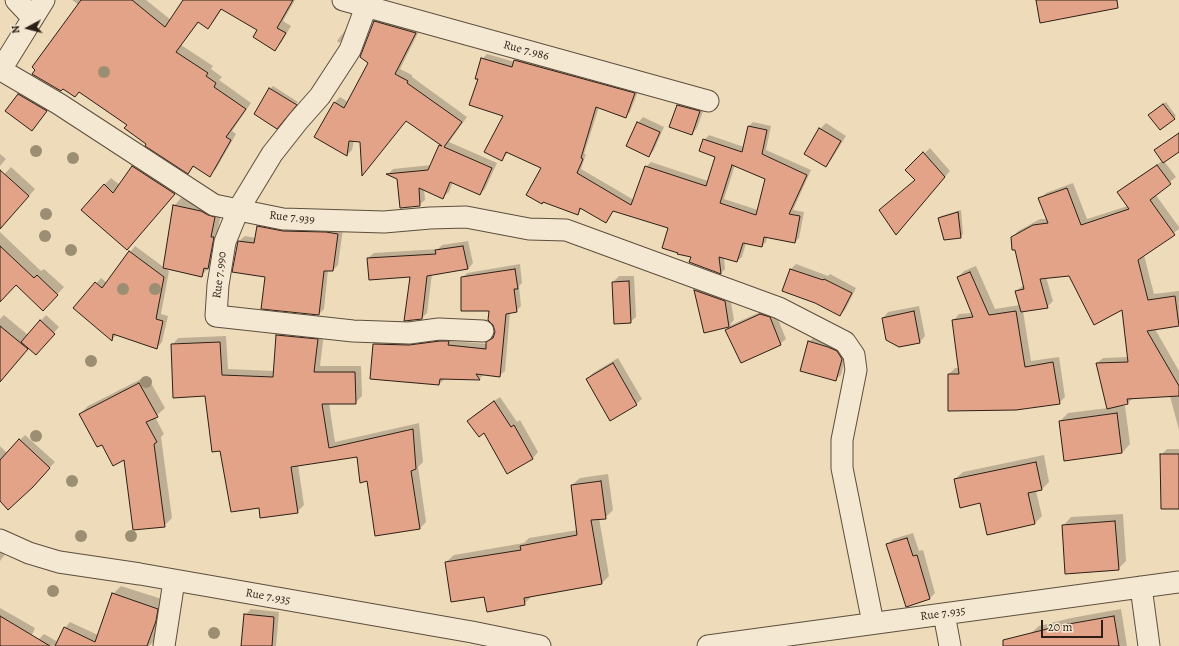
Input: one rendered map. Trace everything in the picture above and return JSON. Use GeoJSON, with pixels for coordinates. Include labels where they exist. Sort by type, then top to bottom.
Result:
{"type":"FeatureCollection","features":[{"type":"Feature","properties":{"kind":"street"},"geometry":{"type":"LineString","coordinates":[[16,0],[33,18]]}},
{"type":"Feature","properties":{"kind":"street"},"geometry":{"type":"LineString","coordinates":[[0,71],[44,0]]}},
{"type":"Feature","properties":{"kind":"street","name":"Rue 7.986"},"geometry":{"type":"LineString","coordinates":[[343,0],[708,101]]}},
{"type":"Feature","properties":{"kind":"street","name":"Rue 7.990"},"geometry":{"type":"LineString","coordinates":[[366,7],[350,50],[320,96],[272,154],[238,210],[224,242],[218,285],[216,316],[353,331],[409,333],[439,329],[484,331]]}},
{"type":"Feature","properties":{"kind":"street","name":"Rue 7.939"},"geometry":{"type":"LineString","coordinates":[[0,71],[59,104],[214,205],[283,219],[384,222],[466,217],[529,229],[566,230],[778,308],[845,342],[854,355],[856,370],[842,440],[842,468],[873,623]]}},
{"type":"Feature","properties":{"kind":"street","name":"Rue 7.935"},"geometry":{"type":"LineString","coordinates":[[0,540],[59,562],[140,574],[472,632],[540,646]]}},
{"type":"Feature","properties":{"kind":"street"},"geometry":{"type":"LineString","coordinates":[[164,646],[174,581]]}},
{"type":"Feature","properties":{"kind":"street","name":"Rue 7.935"},"geometry":{"type":"LineString","coordinates":[[708,646],[756,643],[873,623],[1179,582]]}},
{"type":"Feature","properties":{"kind":"street"},"geometry":{"type":"LineString","coordinates":[[1141,587],[1149,646]]}},
{"type":"Feature","properties":{"kind":"street"},"geometry":{"type":"LineString","coordinates":[[944,614],[950,646]]}},
{"type":"Feature","properties":{"kind":"building"},"geometry":{"type":"Polygon","coordinates":[[[81,0],[132,0],[165,27],[183,0],[293,0],[277,28],[286,33],[275,51],[253,37],[257,30],[221,9],[208,29],[198,22],[176,52],[208,73],[206,76],[216,83],[214,87],[246,109],[226,137],[231,140],[210,177],[193,166],[188,174],[145,146],[146,144],[124,128],[127,125],[79,92],[75,97],[63,89],[61,91],[32,74],[35,70],[32,67],[81,0]]]}},
{"type":"Feature","properties":{"kind":"building"},"geometry":{"type":"Polygon","coordinates":[[[1036,0],[1117,0],[1118,8],[1040,23],[1036,0]]]}},
{"type":"Feature","properties":{"kind":"building"},"geometry":{"type":"Polygon","coordinates":[[[374,21],[416,33],[395,74],[408,81],[407,83],[462,122],[444,147],[492,168],[480,195],[450,182],[443,199],[419,188],[420,206],[400,208],[397,179],[386,174],[428,170],[439,145],[442,146],[406,121],[362,176],[360,142],[349,141],[347,156],[314,137],[334,102],[344,108],[368,63],[360,57],[374,21]]]}},
{"type":"Feature","properties":{"kind":"building"},"geometry":{"type":"Polygon","coordinates":[[[481,58],[512,67],[514,60],[635,93],[626,118],[596,107],[581,158],[583,159],[577,173],[631,205],[645,166],[706,186],[715,157],[699,151],[703,139],[742,152],[748,126],[767,130],[762,154],[807,175],[789,214],[800,216],[795,243],[764,237],[762,247],[743,243],[737,262],[719,257],[721,274],[689,262],[691,257],[677,254],[678,253],[662,248],[668,228],[613,211],[606,223],[580,208],[578,215],[543,202],[542,204],[526,195],[541,168],[506,152],[502,161],[484,152],[503,116],[469,105],[478,79],[475,79],[481,58]],[[732,165],[720,203],[756,215],[765,179],[732,165]]]}},
{"type":"Feature","properties":{"kind":"building"},"geometry":{"type":"Polygon","coordinates":[[[269,88],[297,105],[277,129],[254,114],[269,88]]]}},
{"type":"Feature","properties":{"kind":"building"},"geometry":{"type":"Polygon","coordinates":[[[18,94],[47,111],[32,131],[5,111],[18,94]]]}},
{"type":"Feature","properties":{"kind":"building"},"geometry":{"type":"Polygon","coordinates":[[[1163,104],[1175,119],[1160,130],[1148,115],[1163,104]]]}},
{"type":"Feature","properties":{"kind":"building"},"geometry":{"type":"Polygon","coordinates":[[[677,105],[700,111],[692,135],[669,127],[677,105]]]}},
{"type":"Feature","properties":{"kind":"building"},"geometry":{"type":"Polygon","coordinates":[[[637,122],[660,132],[649,157],[626,146],[637,122]]]}},
{"type":"Feature","properties":{"kind":"building"},"geometry":{"type":"Polygon","coordinates":[[[819,128],[841,141],[826,167],[804,154],[819,128]]]}},
{"type":"Feature","properties":{"kind":"building"},"geometry":{"type":"Polygon","coordinates":[[[1179,133],[1179,152],[1163,163],[1154,150],[1179,133]]]}},
{"type":"Feature","properties":{"kind":"building"},"geometry":{"type":"Polygon","coordinates":[[[923,152],[945,177],[896,235],[879,210],[915,180],[905,170],[923,152]]]}},
{"type":"Feature","properties":{"kind":"building"},"geometry":{"type":"Polygon","coordinates":[[[1157,165],[1171,184],[1150,200],[1175,235],[1138,260],[1148,300],[1175,296],[1179,326],[1147,331],[1179,386],[1179,396],[1127,399],[1128,404],[1107,409],[1096,363],[1128,362],[1122,310],[1094,325],[1069,276],[1040,279],[1048,308],[1021,312],[1015,291],[1024,289],[1015,250],[1012,250],[1011,237],[1033,225],[1048,223],[1038,198],[1067,188],[1081,225],[1129,209],[1117,192],[1157,165]]]}},
{"type":"Feature","properties":{"kind":"building"},"geometry":{"type":"Polygon","coordinates":[[[132,166],[175,194],[127,250],[81,210],[104,184],[113,193],[132,166]]]}},
{"type":"Feature","properties":{"kind":"building"},"geometry":{"type":"Polygon","coordinates":[[[0,170],[29,196],[0,229],[0,170]]]}},
{"type":"Feature","properties":{"kind":"building"},"geometry":{"type":"Polygon","coordinates":[[[173,205],[201,211],[215,217],[211,237],[214,237],[208,269],[204,268],[202,277],[163,268],[173,205]]]}},
{"type":"Feature","properties":{"kind":"building"},"geometry":{"type":"Polygon","coordinates":[[[958,212],[961,238],[944,240],[938,218],[958,212]]]}},
{"type":"Feature","properties":{"kind":"building"},"geometry":{"type":"Polygon","coordinates":[[[257,226],[283,231],[326,232],[338,234],[333,271],[324,271],[319,315],[261,309],[265,277],[232,272],[238,241],[254,243],[257,226]]]}},
{"type":"Feature","properties":{"kind":"building"},"geometry":{"type":"Polygon","coordinates":[[[0,246],[34,278],[37,275],[58,295],[43,311],[16,285],[0,302],[0,246]]]}},
{"type":"Feature","properties":{"kind":"building"},"geometry":{"type":"Polygon","coordinates":[[[463,246],[468,269],[427,276],[422,319],[404,321],[410,277],[369,280],[367,258],[436,254],[435,250],[463,246]]]}},
{"type":"Feature","properties":{"kind":"building"},"geometry":{"type":"Polygon","coordinates":[[[129,251],[164,277],[156,319],[163,321],[157,349],[113,334],[112,341],[73,308],[95,282],[102,288],[129,251]]]}},
{"type":"Feature","properties":{"kind":"building"},"geometry":{"type":"Polygon","coordinates":[[[515,269],[518,289],[514,289],[517,312],[506,314],[500,377],[476,374],[480,380],[440,379],[439,385],[370,379],[373,344],[409,345],[449,341],[448,345],[486,349],[486,342],[493,338],[495,332],[493,325],[488,320],[489,311],[461,311],[461,277],[515,269]]]}},
{"type":"Feature","properties":{"kind":"building"},"geometry":{"type":"Polygon","coordinates":[[[790,269],[823,280],[824,279],[852,293],[840,316],[815,303],[782,291],[790,269]]]}},
{"type":"Feature","properties":{"kind":"building"},"geometry":{"type":"Polygon","coordinates":[[[970,272],[989,315],[1016,311],[1025,367],[1053,362],[1060,404],[1016,410],[948,411],[948,374],[959,374],[952,320],[973,317],[957,277],[970,272]]]}},
{"type":"Feature","properties":{"kind":"building"},"geometry":{"type":"Polygon","coordinates":[[[629,281],[631,323],[614,324],[612,282],[629,281]]]}},
{"type":"Feature","properties":{"kind":"building"},"geometry":{"type":"Polygon","coordinates":[[[694,290],[725,301],[729,327],[704,333],[694,290]]]}},
{"type":"Feature","properties":{"kind":"building"},"geometry":{"type":"Polygon","coordinates":[[[914,311],[920,343],[899,347],[886,340],[882,318],[914,311]]]}},
{"type":"Feature","properties":{"kind":"building"},"geometry":{"type":"Polygon","coordinates":[[[760,314],[770,317],[781,345],[741,363],[725,330],[760,314]]]}},
{"type":"Feature","properties":{"kind":"building"},"geometry":{"type":"Polygon","coordinates":[[[40,320],[55,334],[36,355],[21,342],[40,320]]]}},
{"type":"Feature","properties":{"kind":"building"},"geometry":{"type":"Polygon","coordinates":[[[0,326],[28,349],[0,382],[0,326]]]}},
{"type":"Feature","properties":{"kind":"building"},"geometry":{"type":"Polygon","coordinates":[[[276,335],[318,339],[314,372],[355,372],[356,404],[322,404],[329,448],[413,429],[416,469],[411,471],[420,529],[375,536],[367,481],[360,483],[357,457],[291,467],[298,513],[260,518],[259,508],[231,512],[220,451],[212,452],[205,396],[173,398],[171,344],[220,342],[222,375],[273,377],[276,335]]]}},
{"type":"Feature","properties":{"kind":"building"},"geometry":{"type":"Polygon","coordinates":[[[808,341],[837,351],[842,359],[836,381],[800,371],[808,341]]]}},
{"type":"Feature","properties":{"kind":"building"},"geometry":{"type":"Polygon","coordinates":[[[613,363],[637,405],[610,421],[586,379],[613,363]]]}},
{"type":"Feature","properties":{"kind":"building"},"geometry":{"type":"Polygon","coordinates":[[[139,383],[158,417],[146,422],[157,442],[154,444],[165,527],[133,530],[124,460],[113,466],[102,445],[97,447],[79,414],[139,383]]]}},
{"type":"Feature","properties":{"kind":"building"},"geometry":{"type":"Polygon","coordinates":[[[494,401],[511,427],[514,425],[533,459],[507,474],[484,433],[479,437],[467,421],[494,401]]]}},
{"type":"Feature","properties":{"kind":"building"},"geometry":{"type":"Polygon","coordinates":[[[1117,413],[1122,453],[1064,461],[1059,421],[1117,413]]]}},
{"type":"Feature","properties":{"kind":"building"},"geometry":{"type":"Polygon","coordinates":[[[19,439],[50,468],[33,487],[8,510],[0,501],[0,460],[19,439]]]}},
{"type":"Feature","properties":{"kind":"building"},"geometry":{"type":"Polygon","coordinates":[[[1160,454],[1179,454],[1179,509],[1161,509],[1160,454]]]}},
{"type":"Feature","properties":{"kind":"building"},"geometry":{"type":"Polygon","coordinates":[[[1036,462],[1042,490],[1028,493],[1035,524],[987,535],[980,503],[960,508],[954,479],[1036,462]]]}},
{"type":"Feature","properties":{"kind":"building"},"geometry":{"type":"Polygon","coordinates":[[[601,481],[606,519],[591,520],[602,584],[524,598],[525,605],[487,612],[484,597],[451,602],[445,562],[521,550],[520,546],[577,535],[571,485],[601,481]]]}},
{"type":"Feature","properties":{"kind":"building"},"geometry":{"type":"Polygon","coordinates":[[[1115,521],[1119,570],[1065,574],[1062,525],[1115,521]]]}},
{"type":"Feature","properties":{"kind":"building"},"geometry":{"type":"Polygon","coordinates":[[[907,538],[913,556],[917,555],[930,599],[906,607],[886,544],[907,538]]]}},
{"type":"Feature","properties":{"kind":"building"},"geometry":{"type":"Polygon","coordinates":[[[112,593],[158,609],[156,621],[147,646],[55,646],[64,627],[95,642],[112,593]]]}},
{"type":"Feature","properties":{"kind":"building"},"geometry":{"type":"Polygon","coordinates":[[[244,614],[274,617],[272,646],[241,646],[244,614]]]}},
{"type":"Feature","properties":{"kind":"building"},"geometry":{"type":"Polygon","coordinates":[[[0,616],[50,646],[0,646],[0,616]]]}},
{"type":"Feature","properties":{"kind":"building"},"geometry":{"type":"Polygon","coordinates":[[[1114,616],[1119,646],[1003,646],[1003,640],[1063,625],[1114,616]]]}}]}
